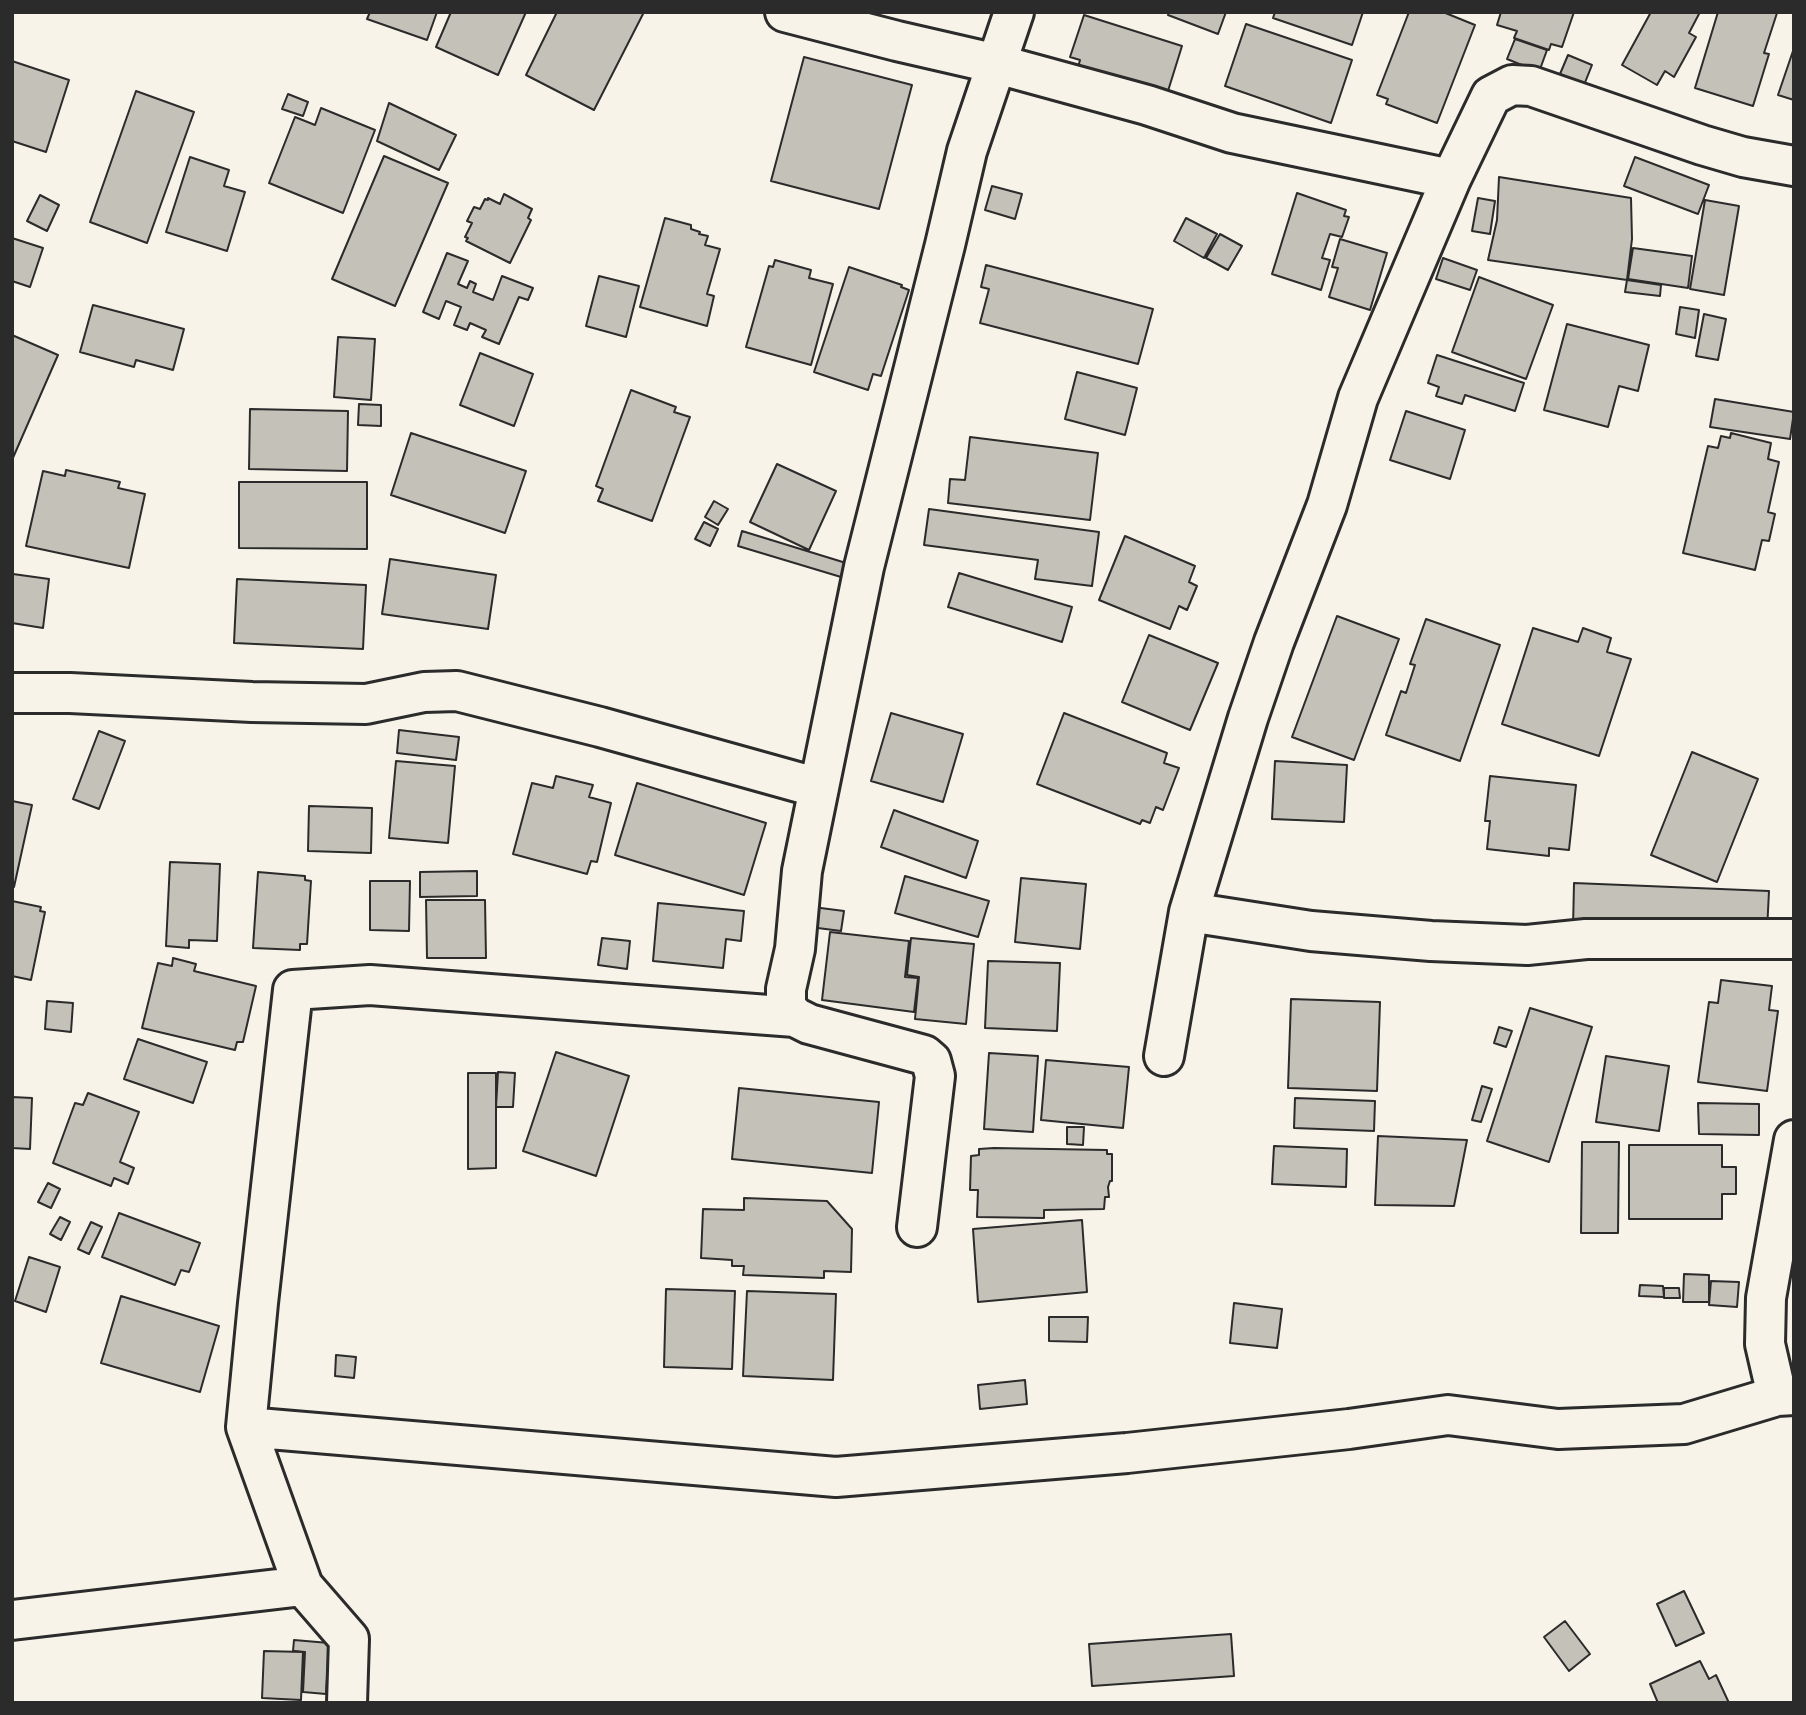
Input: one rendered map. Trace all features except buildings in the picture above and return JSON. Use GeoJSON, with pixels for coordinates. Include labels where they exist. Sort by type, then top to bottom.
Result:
{"type":"FeatureCollection","features":[{"type":"Feature","properties":{"kind":"street"},"geometry":{"type":"LineString","coordinates":[[785,12],[997,64],[1147,105],[1233,133],[1451,179]]}},
{"type":"Feature","properties":{"kind":"street"},"geometry":{"type":"LineString","coordinates":[[795,1017],[786,1007],[786,989],[795,949],[802,871],[864,567],[967,151],[1014,12]]}},
{"type":"Feature","properties":{"kind":"street"},"geometry":{"type":"LineString","coordinates":[[1164,1056],[1189,912],[1248,718],[1327,505],[1358,398],[1451,179],[1491,96],[1512,85],[1531,86],[1702,145],[1743,157],[1794,166]]}},
{"type":"Feature","properties":{"kind":"street"},"geometry":{"type":"LineString","coordinates":[[12,693],[366,704],[424,692],[457,691],[600,727],[819,788]]}},
{"type":"Feature","properties":{"kind":"street"},"geometry":{"type":"LineString","coordinates":[[1189,912],[1311,931],[1431,941],[1527,945],[1586,939],[1794,939]]}},
{"type":"Feature","properties":{"kind":"street"},"geometry":{"type":"LineString","coordinates":[[347,1703],[349,1639],[303,1586],[246,1427],[293,990],[370,985],[795,1017],[810,1024],[925,1055],[931,1061],[935,1076],[917,1227]]}},
{"type":"Feature","properties":{"kind":"street"},"geometry":{"type":"LineString","coordinates":[[246,1427],[836,1477],[1127,1453],[1349,1429],[1448,1415],[1558,1429],[1684,1424],[1785,1395],[1765,1344],[1766,1297],[1794,1140]]}},
{"type":"Feature","properties":{"kind":"street"},"geometry":{"type":"LineString","coordinates":[[12,1620],[303,1586]]}}]}
